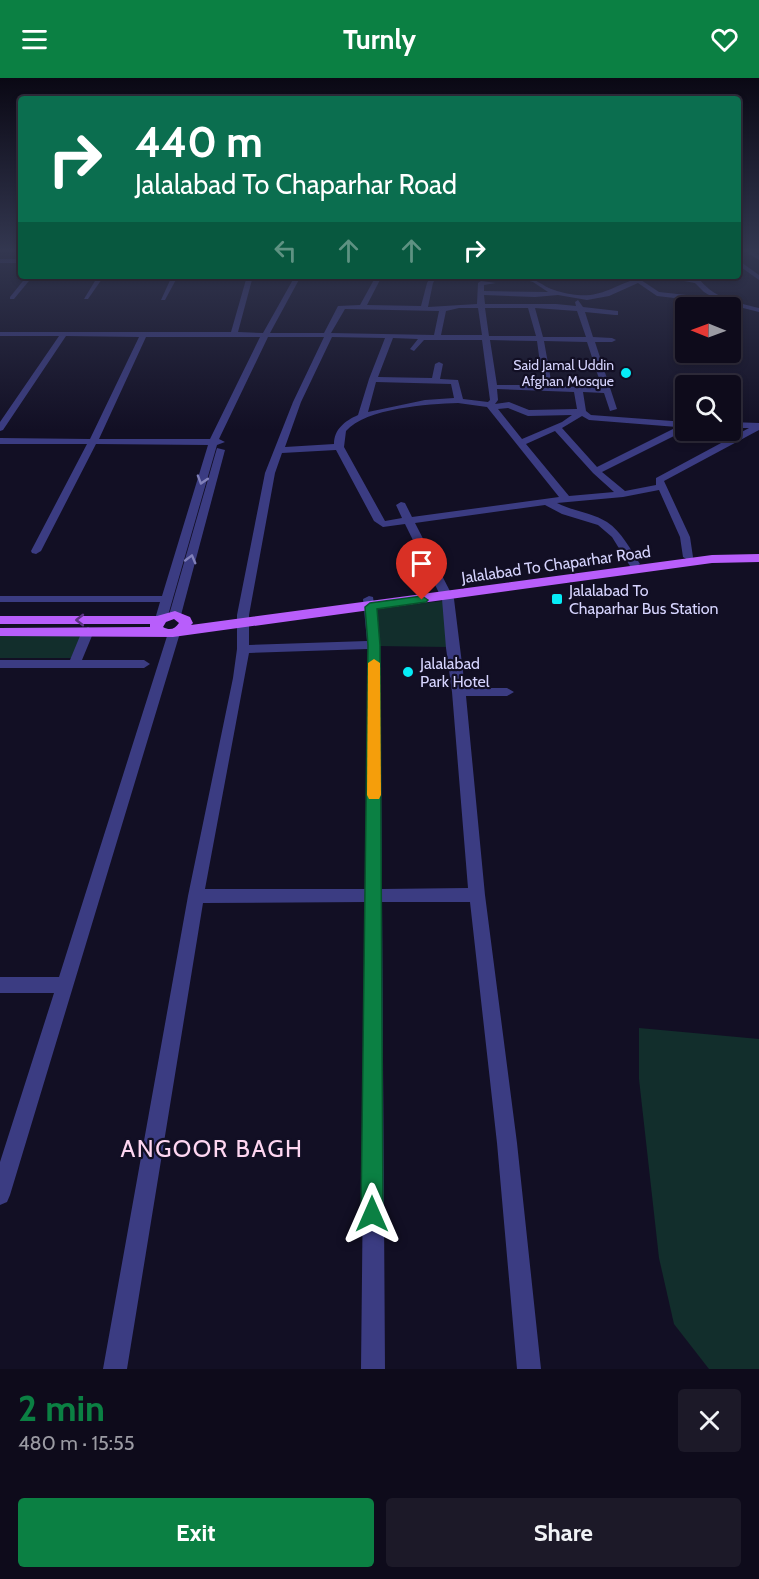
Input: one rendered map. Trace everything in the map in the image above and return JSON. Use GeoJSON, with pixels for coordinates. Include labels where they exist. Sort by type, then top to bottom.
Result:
{"type":"FeatureCollection","features":[{"type":"Feature","properties":{"kind":"main road","name":"Jalalabad To Chaparhar Road"},"geometry":{"type":"LineString","coordinates":[[445,593],[688,557],[734,552],[759,553]]}},
{"type":"Feature","properties":{"kind":"main road","name":"Jalalabad To Chaparhar Road"},"geometry":{"type":"LineString","coordinates":[[0,632],[88,631],[243,619],[712,559],[759,558]]}},
{"type":"Feature","properties":{"kind":"main road","name":"Jalalabad To Chaparhar Road"},"geometry":{"type":"LineString","coordinates":[[0,620],[170,624]]}},
{"type":"Feature","properties":{"kind":"street"},"geometry":{"type":"LineString","coordinates":[[234,335],[241,310]]}},
{"type":"Feature","properties":{"kind":"street"},"geometry":{"type":"LineString","coordinates":[[170,624],[166,600],[218,442],[281,310]]}},
{"type":"Feature","properties":{"kind":"street"},"geometry":{"type":"LineString","coordinates":[[269,335],[284,310]]}},
{"type":"Feature","properties":{"kind":"street"},"geometry":{"type":"LineString","coordinates":[[115,1369],[196,896],[239,678],[243,649],[243,619],[270,473],[297,402],[340,310]]}},
{"type":"Feature","properties":{"kind":"street"},"geometry":{"type":"LineString","coordinates":[[437,338],[443,310]]}},
{"type":"Feature","properties":{"kind":"street"},"geometry":{"type":"LineString","coordinates":[[482,310],[494,387],[494,400],[491,406]]}},
{"type":"Feature","properties":{"kind":"street"},"geometry":{"type":"LineString","coordinates":[[532,310],[540,339],[548,387],[544,388]]}},
{"type":"Feature","properties":{"kind":"street"},"geometry":{"type":"LineString","coordinates":[[579,310],[613,409]]}},
{"type":"Feature","properties":{"kind":"street"},"geometry":{"type":"LineString","coordinates":[[590,310],[615,313]]}},
{"type":"Feature","properties":{"kind":"street"},"geometry":{"type":"LineString","coordinates":[[0,334],[328,335],[437,338]]}},
{"type":"Feature","properties":{"kind":"street"},"geometry":{"type":"LineString","coordinates":[[0,428],[64,334]]}},
{"type":"Feature","properties":{"kind":"street"},"geometry":{"type":"LineString","coordinates":[[36,551],[93,441],[144,334]]}},
{"type":"Feature","properties":{"kind":"street"},"geometry":{"type":"LineString","coordinates":[[362,416],[373,379],[390,336]]}},
{"type":"Feature","properties":{"kind":"street"},"geometry":{"type":"LineString","coordinates":[[414,350],[422,338],[612,340]]}},
{"type":"Feature","properties":{"kind":"street"},"geometry":{"type":"LineString","coordinates":[[436,381],[439,364]]}},
{"type":"Feature","properties":{"kind":"street"},"geometry":{"type":"LineString","coordinates":[[373,379],[455,382],[459,400]]}},
{"type":"Feature","properties":{"kind":"street"},"geometry":{"type":"LineString","coordinates":[[494,387],[608,391]]}},
{"type":"Feature","properties":{"kind":"street"},"geometry":{"type":"LineString","coordinates":[[578,390],[582,412]]}},
{"type":"Feature","properties":{"kind":"street"},"geometry":{"type":"LineString","coordinates":[[662,487],[623,494],[408,519],[392,525],[379,521],[339,447],[339,435],[344,427],[362,416],[414,403],[459,400],[491,406],[509,405],[528,413],[582,412],[589,417],[675,425]]}},
{"type":"Feature","properties":{"kind":"street"},"geometry":{"type":"LineString","coordinates":[[491,406],[566,499]]}},
{"type":"Feature","properties":{"kind":"street"},"geometry":{"type":"LineString","coordinates":[[522,442],[565,424],[582,412]]}},
{"type":"Feature","properties":{"kind":"street"},"geometry":{"type":"LineString","coordinates":[[741,425],[759,426]]}},
{"type":"Feature","properties":{"kind":"street"},"geometry":{"type":"LineString","coordinates":[[688,557],[685,537],[659,480],[759,426]]}},
{"type":"Feature","properties":{"kind":"street"},"geometry":{"type":"LineString","coordinates":[[556,427],[596,471],[623,494]]}},
{"type":"Feature","properties":{"kind":"street"},"geometry":{"type":"LineString","coordinates":[[596,471],[675,432]]}},
{"type":"Feature","properties":{"kind":"street"},"geometry":{"type":"LineString","coordinates":[[0,441],[218,442]]}},
{"type":"Feature","properties":{"kind":"street"},"geometry":{"type":"LineString","coordinates":[[0,1195],[66,985],[170,624],[218,442]]}},
{"type":"Feature","properties":{"kind":"street"},"geometry":{"type":"LineString","coordinates":[[279,450],[339,447]]}},
{"type":"Feature","properties":{"kind":"street"},"geometry":{"type":"LineString","coordinates":[[547,502],[566,513],[602,523],[616,535],[634,564]]}},
{"type":"Feature","properties":{"kind":"street"},"geometry":{"type":"LineString","coordinates":[[401,505],[445,593],[459,692],[477,895],[507,1143],[529,1369]]}},
{"type":"Feature","properties":{"kind":"street"},"geometry":{"type":"LineString","coordinates":[[0,599],[166,600]]}},
{"type":"Feature","properties":{"kind":"street"},"geometry":{"type":"LineString","coordinates":[[370,603],[374,645],[373,1369]]}},
{"type":"Feature","properties":{"kind":"street"},"geometry":{"type":"LineString","coordinates":[[75,663],[88,631]]}},
{"type":"Feature","properties":{"kind":"street"},"geometry":{"type":"LineString","coordinates":[[243,649],[374,645]]}},
{"type":"Feature","properties":{"kind":"street"},"geometry":{"type":"LineString","coordinates":[[0,664],[144,664]]}},
{"type":"Feature","properties":{"kind":"street"},"geometry":{"type":"LineString","coordinates":[[459,692],[507,692]]}},
{"type":"Feature","properties":{"kind":"street"},"geometry":{"type":"LineString","coordinates":[[196,896],[477,895]]}},
{"type":"Feature","properties":{"kind":"street"},"geometry":{"type":"LineString","coordinates":[[0,985],[66,985]]}},
{"type":"Feature","properties":{"kind":"green space"},"geometry":{"type":"Polygon","coordinates":[[[443,601],[447,647],[377,646],[376,608],[443,601]]]}},
{"type":"Feature","properties":{"kind":"green space"},"geometry":{"type":"Polygon","coordinates":[[[0,636],[83,636],[72,658],[0,658],[0,636]]]}},
{"type":"Feature","properties":{"kind":"green space"},"geometry":{"type":"Polygon","coordinates":[[[639,1028],[759,1039],[759,1369],[709,1369],[674,1324],[659,1258],[639,1079],[639,1028]]]}},
{"type":"Feature","properties":{"kind":"slow traffic"},"geometry":{"type":"LineString","coordinates":[[374,663],[374,795]]}},
{"type":"Feature","properties":{"kind":"place","name":"Said Jamal Uddin Afghan Mosque"},"geometry":{"type":"Point","coordinates":[626,373]}},
{"type":"Feature","properties":{"kind":"place","name":"Jalalabad To Chaparhar Bus Station"},"geometry":{"type":"Point","coordinates":[557,599]}},
{"type":"Feature","properties":{"kind":"place","name":"Jalalabad Park Hotel"},"geometry":{"type":"Point","coordinates":[408,672]}},
{"type":"Feature","properties":{"kind":"district","name":"ANGOOR BAGH"},"geometry":{"type":"Point","coordinates":[212,1149]}},
{"type":"Feature","properties":{"kind":"route"},"geometry":{"type":"LineString","coordinates":[[372,1214],[374,645],[370,607],[422,600]]}}]}
